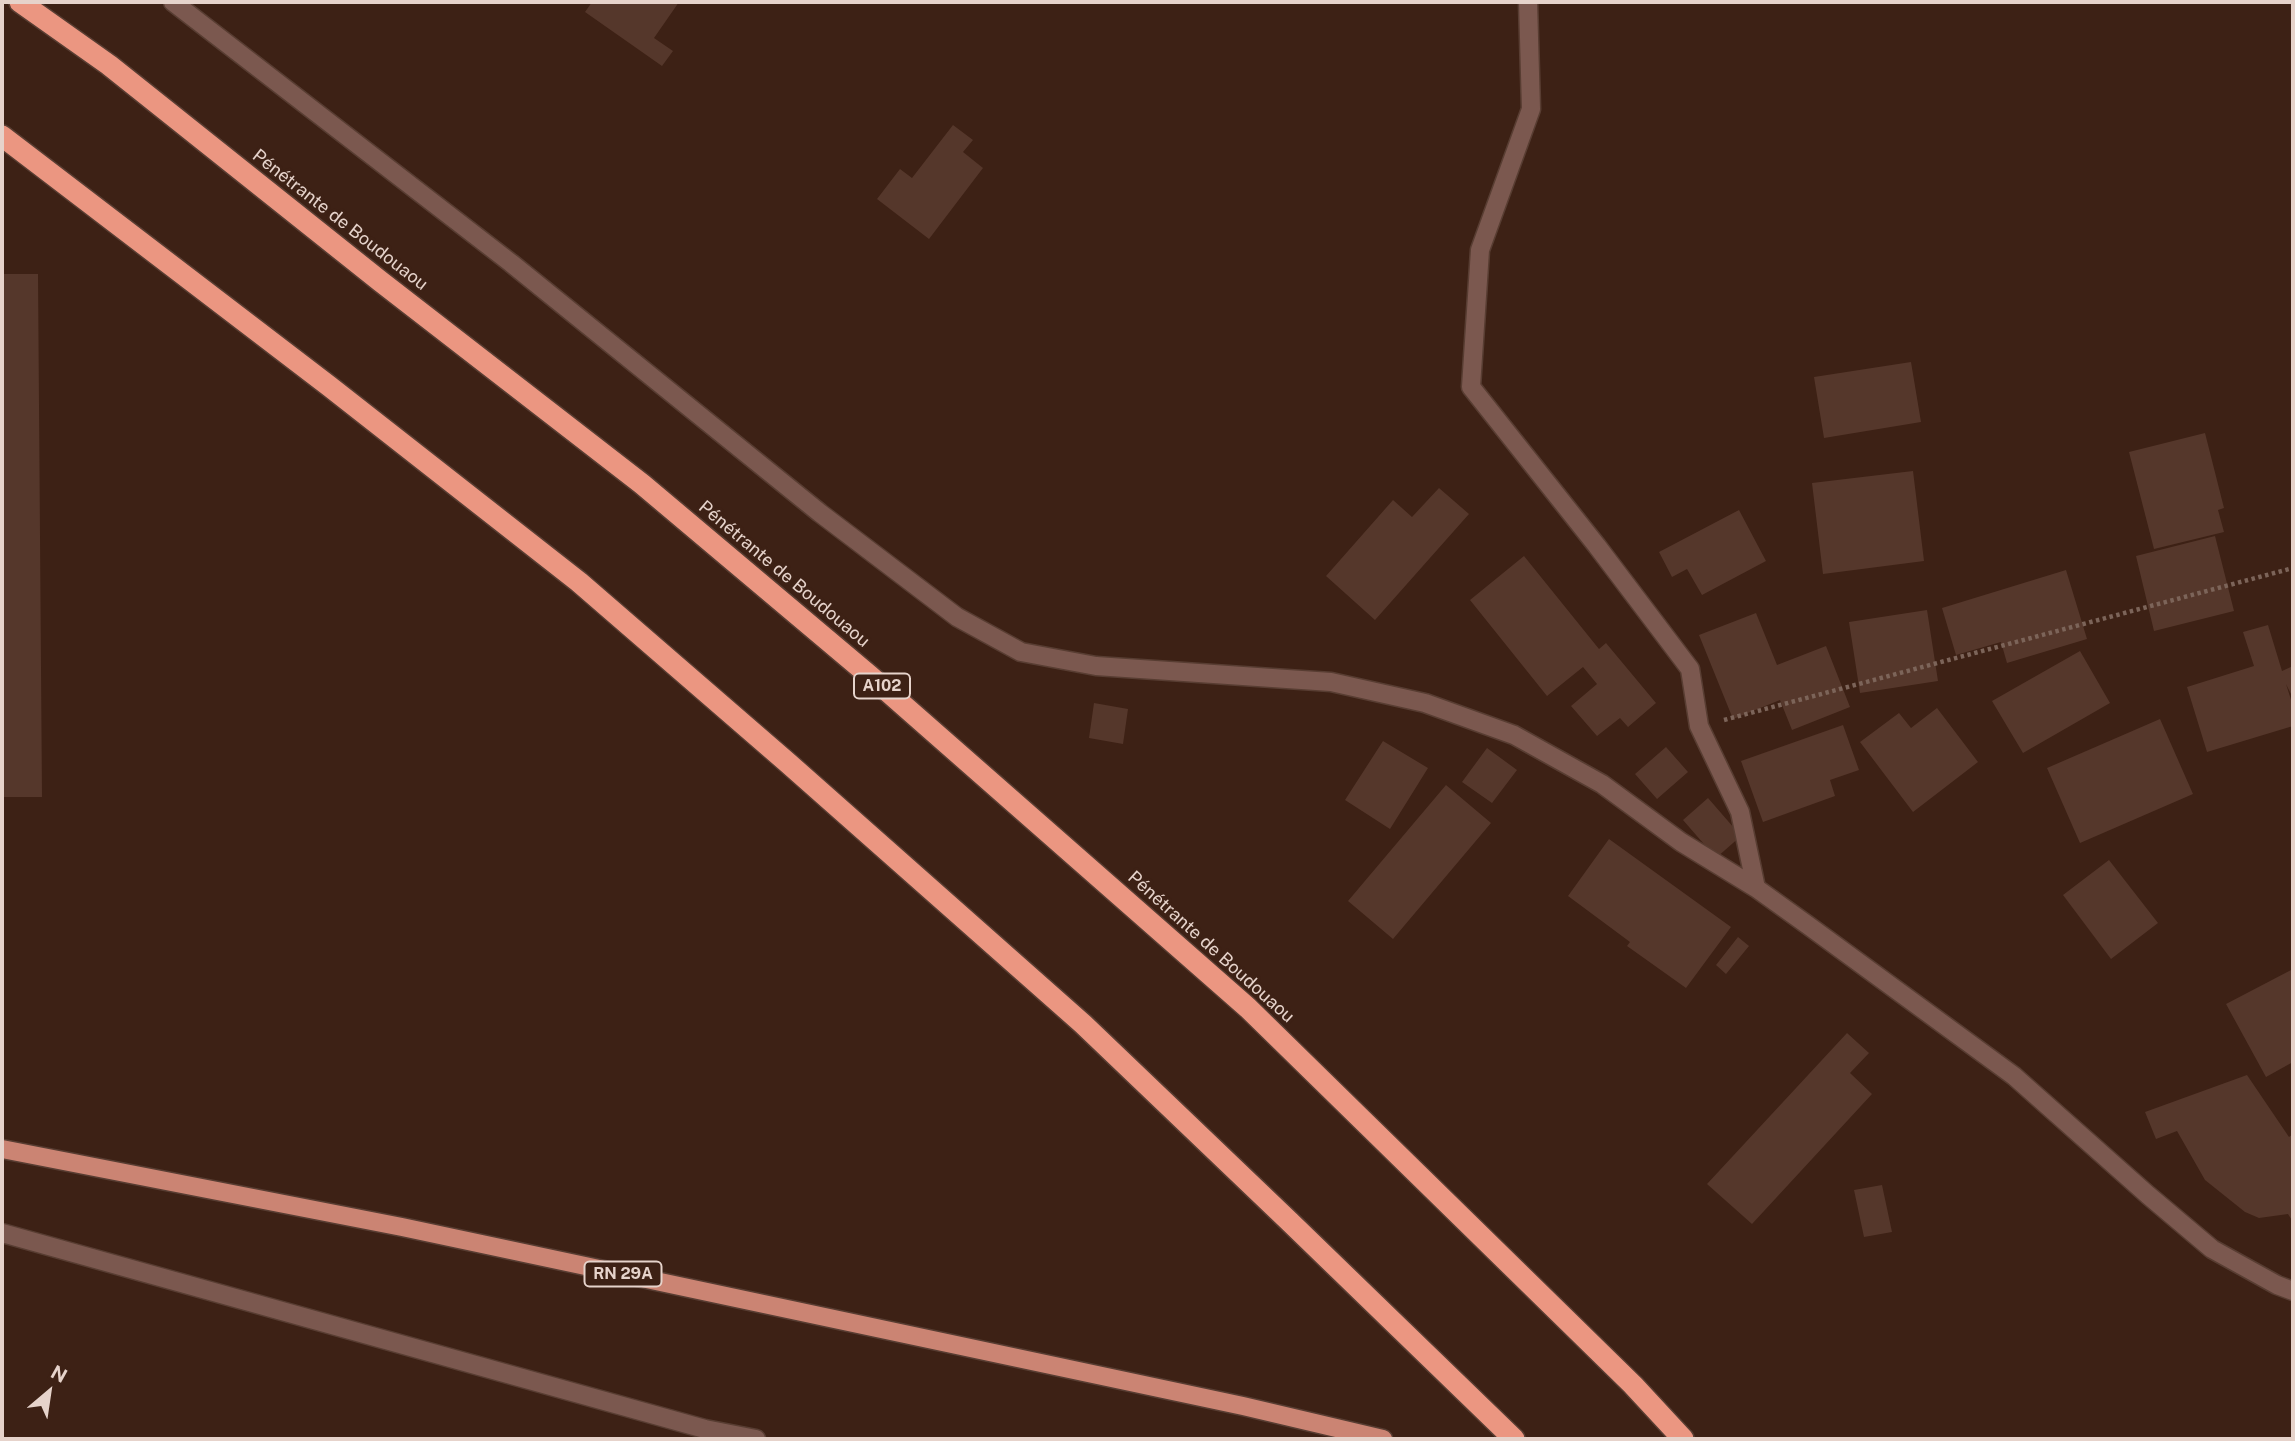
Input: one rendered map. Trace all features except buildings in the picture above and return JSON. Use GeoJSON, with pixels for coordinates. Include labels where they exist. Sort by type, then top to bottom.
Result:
{"type":"FeatureCollection","features":[{"type":"Feature","properties":{"kind":"highway","name":"Pénétrante de Boudouaou"},"geometry":{"type":"LineString","coordinates":[[20,2],[109,65],[380,281],[642,484],[870,676],[1248,1008],[1633,1385],[1683,1439]]}},
{"type":"Feature","properties":{"kind":"highway"},"geometry":{"type":"LineString","coordinates":[[2,136],[329,386],[579,582],[1083,1024],[1514,1439]]}},
{"type":"Feature","properties":{"kind":"main road","name":"RN 29A"},"geometry":{"type":"LineString","coordinates":[[2,1149],[401,1227],[1243,1406],[1382,1439]]}},
{"type":"Feature","properties":{"kind":"street"},"geometry":{"type":"LineString","coordinates":[[173,2],[511,264],[820,513],[968,622],[1021,652],[1096,666],[1331,682],[1425,703],[1514,735],[1602,784],[1681,842],[1756,888],[2014,1076],[2212,1249],[2293,1291]]}},
{"type":"Feature","properties":{"kind":"street"},"geometry":{"type":"LineString","coordinates":[[1528,2],[1531,109],[1480,250],[1471,387],[1690,669],[1699,726],[1740,812],[1756,888]]}},
{"type":"Feature","properties":{"kind":"street"},"geometry":{"type":"LineString","coordinates":[[2,1233],[705,1429],[756,1439]]}},
{"type":"Feature","properties":{"kind":"path"},"geometry":{"type":"LineString","coordinates":[[1699,726],[2293,568]]}}]}
